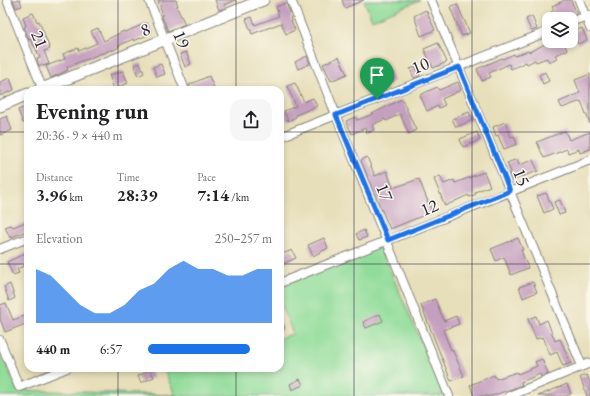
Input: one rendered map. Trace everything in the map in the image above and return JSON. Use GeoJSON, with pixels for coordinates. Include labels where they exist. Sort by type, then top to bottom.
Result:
{"type":"FeatureCollection","features":[{"type":"Feature","properties":{"kind":"street","name":"21"},"geometry":{"type":"LineString","coordinates":[[7,0],[39,86]]}},
{"type":"Feature","properties":{"kind":"street","name":"19"},"geometry":{"type":"LineString","coordinates":[[149,0],[183,86]]}},
{"type":"Feature","properties":{"kind":"street","name":"8"},"geometry":{"type":"LineString","coordinates":[[51,86],[263,0]]}},
{"type":"Feature","properties":{"kind":"street","name":"17"},"geometry":{"type":"LineString","coordinates":[[292,0],[336,115],[450,396]]}},
{"type":"Feature","properties":{"kind":"street","name":"15"},"geometry":{"type":"LineString","coordinates":[[431,0],[582,366]]}},
{"type":"Feature","properties":{"kind":"street"},"geometry":{"type":"LineString","coordinates":[[579,0],[588,15],[590,28]]}},
{"type":"Feature","properties":{"kind":"street"},"geometry":{"type":"LineString","coordinates":[[578,19],[588,15]]}},
{"type":"Feature","properties":{"kind":"street","name":"10"},"geometry":{"type":"LineString","coordinates":[[284,136],[542,34]]}},
{"type":"Feature","properties":{"kind":"street"},"geometry":{"type":"LineString","coordinates":[[0,106],[24,96]]}},
{"type":"Feature","properties":{"kind":"street","name":"12"},"geometry":{"type":"LineString","coordinates":[[284,281],[590,160]]}},
{"type":"Feature","properties":{"kind":"street"},"geometry":{"type":"LineString","coordinates":[[0,249],[24,240]]}},
{"type":"Feature","properties":{"kind":"street"},"geometry":{"type":"LineString","coordinates":[[0,340],[19,387],[57,372]]}},
{"type":"Feature","properties":{"kind":"street"},"geometry":{"type":"LineString","coordinates":[[509,396],[590,363]]}},
{"type":"Feature","properties":{"kind":"green space"},"geometry":{"type":"Polygon","coordinates":[[[364,0],[420,0],[372,20],[364,0]]]}},
{"type":"Feature","properties":{"kind":"green space"},"geometry":{"type":"Polygon","coordinates":[[[378,243],[445,396],[0,396],[0,350],[17,390],[175,395],[165,372],[284,372],[284,337],[293,334],[284,311],[284,280],[378,243]]]}},
{"type":"Feature","properties":{"kind":"building"},"geometry":{"type":"Polygon","coordinates":[[[13,0],[20,0],[22,6],[16,8],[13,0]]]}},
{"type":"Feature","properties":{"kind":"building"},"geometry":{"type":"Polygon","coordinates":[[[158,0],[176,0],[178,6],[176,6],[185,24],[168,31],[161,15],[163,15],[158,0]]]}},
{"type":"Feature","properties":{"kind":"building"},"geometry":{"type":"Polygon","coordinates":[[[215,0],[236,0],[224,5],[225,8],[219,10],[215,0]]]}},
{"type":"Feature","properties":{"kind":"building"},"geometry":{"type":"Polygon","coordinates":[[[342,0],[364,0],[345,8],[342,0]]]}},
{"type":"Feature","properties":{"kind":"building"},"geometry":{"type":"Polygon","coordinates":[[[565,0],[571,0],[576,12],[551,12],[554,10],[552,6],[565,0]]]}},
{"type":"Feature","properties":{"kind":"building"},"geometry":{"type":"Polygon","coordinates":[[[286,3],[292,17],[290,18],[295,30],[286,34],[281,23],[252,34],[246,19],[252,17],[255,25],[279,16],[276,7],[286,3]]]}},
{"type":"Feature","properties":{"kind":"building"},"geometry":{"type":"Polygon","coordinates":[[[457,4],[470,33],[462,36],[450,7],[457,4]]]}},
{"type":"Feature","properties":{"kind":"building"},"geometry":{"type":"Polygon","coordinates":[[[426,10],[435,30],[421,36],[414,16],[426,10]]]}},
{"type":"Feature","properties":{"kind":"building"},"geometry":{"type":"Polygon","coordinates":[[[33,13],[37,22],[39,21],[50,49],[44,51],[49,64],[43,66],[42,64],[39,66],[37,59],[40,58],[31,39],[29,40],[24,27],[26,26],[23,17],[33,13]]]}},
{"type":"Feature","properties":{"kind":"building"},"geometry":{"type":"Polygon","coordinates":[[[532,16],[537,29],[531,31],[526,19],[532,16]]]}},
{"type":"Feature","properties":{"kind":"building"},"geometry":{"type":"Polygon","coordinates":[[[147,23],[152,33],[134,41],[133,39],[118,46],[119,47],[112,51],[112,49],[67,67],[68,70],[51,78],[46,66],[65,59],[63,54],[78,48],[79,51],[97,43],[91,31],[98,28],[104,41],[124,31],[125,32],[147,23]]]}},
{"type":"Feature","properties":{"kind":"building"},"geometry":{"type":"Polygon","coordinates":[[[582,28],[587,40],[578,44],[578,30],[582,28]]]}},
{"type":"Feature","properties":{"kind":"building"},"geometry":{"type":"Polygon","coordinates":[[[438,43],[447,62],[433,68],[424,49],[438,43]]]}},
{"type":"Feature","properties":{"kind":"building"},"geometry":{"type":"Polygon","coordinates":[[[542,46],[542,48],[566,48],[567,50],[555,55],[557,58],[549,62],[547,58],[536,62],[535,60],[527,64],[526,62],[511,69],[509,64],[489,73],[491,77],[482,81],[477,69],[514,54],[515,56],[528,51],[529,52],[542,46]]]}},
{"type":"Feature","properties":{"kind":"building"},"geometry":{"type":"Polygon","coordinates":[[[186,52],[191,64],[185,67],[180,54],[186,52]]]}},
{"type":"Feature","properties":{"kind":"building"},"geometry":{"type":"Polygon","coordinates":[[[307,56],[310,64],[298,69],[295,62],[307,56]]]}},
{"type":"Feature","properties":{"kind":"building"},"geometry":{"type":"Polygon","coordinates":[[[339,57],[347,74],[331,81],[323,64],[339,57]]]}},
{"type":"Feature","properties":{"kind":"building"},"geometry":{"type":"Polygon","coordinates":[[[140,63],[144,73],[138,76],[134,65],[140,63]]]}},
{"type":"Feature","properties":{"kind":"building"},"geometry":{"type":"Polygon","coordinates":[[[161,64],[165,74],[157,77],[153,67],[161,64]]]}},
{"type":"Feature","properties":{"kind":"building"},"geometry":{"type":"Polygon","coordinates":[[[416,67],[420,76],[414,78],[410,69],[416,67]]]}},
{"type":"Feature","properties":{"kind":"building"},"geometry":{"type":"Polygon","coordinates":[[[389,69],[394,81],[378,88],[380,92],[374,94],[368,82],[383,75],[381,72],[389,69]]]}},
{"type":"Feature","properties":{"kind":"building"},"geometry":{"type":"Polygon","coordinates":[[[123,71],[128,83],[121,86],[113,86],[109,75],[123,71]]]}},
{"type":"Feature","properties":{"kind":"building"},"geometry":{"type":"Polygon","coordinates":[[[545,72],[549,81],[543,84],[539,75],[545,72]]]}},
{"type":"Feature","properties":{"kind":"building"},"geometry":{"type":"Polygon","coordinates":[[[590,74],[590,124],[581,101],[562,108],[559,102],[580,93],[575,80],[590,74]]]}},
{"type":"Feature","properties":{"kind":"building"},"geometry":{"type":"Polygon","coordinates":[[[209,76],[213,86],[190,86],[209,76]]]}},
{"type":"Feature","properties":{"kind":"building"},"geometry":{"type":"Polygon","coordinates":[[[10,78],[14,90],[0,96],[0,82],[10,78]]]}},
{"type":"Feature","properties":{"kind":"building"},"geometry":{"type":"Polygon","coordinates":[[[458,82],[461,90],[442,99],[445,105],[439,108],[438,106],[427,111],[420,95],[437,87],[439,90],[458,82]]]}},
{"type":"Feature","properties":{"kind":"building"},"geometry":{"type":"Polygon","coordinates":[[[295,83],[304,102],[313,98],[317,106],[296,115],[296,117],[288,121],[284,111],[296,106],[287,86],[295,83]]]}},
{"type":"Feature","properties":{"kind":"building"},"geometry":{"type":"Polygon","coordinates":[[[402,99],[416,130],[409,134],[400,114],[386,121],[385,119],[372,125],[374,130],[367,133],[365,128],[352,134],[346,121],[355,117],[357,120],[368,116],[402,99]]]}},
{"type":"Feature","properties":{"kind":"building"},"geometry":{"type":"Polygon","coordinates":[[[24,107],[24,123],[23,123],[18,110],[24,107]]]}},
{"type":"Feature","properties":{"kind":"building"},"geometry":{"type":"Polygon","coordinates":[[[469,112],[473,120],[456,127],[452,119],[469,112]]]}},
{"type":"Feature","properties":{"kind":"building"},"geometry":{"type":"Polygon","coordinates":[[[7,116],[12,130],[0,135],[0,119],[7,116]]]}},
{"type":"Feature","properties":{"kind":"building"},"geometry":{"type":"Polygon","coordinates":[[[505,122],[511,137],[514,136],[517,144],[504,149],[498,135],[496,136],[493,127],[505,122]]]}},
{"type":"Feature","properties":{"kind":"building"},"geometry":{"type":"Polygon","coordinates":[[[565,131],[569,140],[590,132],[590,149],[580,153],[579,149],[568,153],[567,149],[544,158],[537,142],[565,131]]]}},
{"type":"Feature","properties":{"kind":"building"},"geometry":{"type":"Polygon","coordinates":[[[477,132],[480,140],[463,147],[460,139],[477,132]]]}},
{"type":"Feature","properties":{"kind":"building"},"geometry":{"type":"Polygon","coordinates":[[[367,157],[375,176],[387,171],[393,188],[419,179],[432,212],[390,229],[361,160],[367,157]]]}},
{"type":"Feature","properties":{"kind":"building"},"geometry":{"type":"Polygon","coordinates":[[[517,159],[519,165],[533,160],[538,171],[512,180],[509,173],[511,172],[507,163],[517,159]]]}},
{"type":"Feature","properties":{"kind":"building"},"geometry":{"type":"Polygon","coordinates":[[[484,172],[490,186],[475,192],[476,194],[469,197],[468,195],[445,206],[434,179],[440,176],[444,184],[454,180],[455,183],[484,172]]]}},
{"type":"Feature","properties":{"kind":"building"},"geometry":{"type":"Polygon","coordinates":[[[546,193],[553,209],[544,213],[537,196],[546,193]]]}},
{"type":"Feature","properties":{"kind":"building"},"geometry":{"type":"Polygon","coordinates":[[[560,200],[565,213],[559,215],[554,202],[560,200]]]}},
{"type":"Feature","properties":{"kind":"building"},"geometry":{"type":"Polygon","coordinates":[[[24,223],[24,232],[10,238],[5,227],[11,225],[13,227],[24,223]]]}},
{"type":"Feature","properties":{"kind":"building"},"geometry":{"type":"Polygon","coordinates":[[[364,230],[367,237],[359,240],[356,234],[364,230]]]}},
{"type":"Feature","properties":{"kind":"building"},"geometry":{"type":"Polygon","coordinates":[[[324,238],[328,248],[313,256],[308,245],[324,238]]]}},
{"type":"Feature","properties":{"kind":"building"},"geometry":{"type":"Polygon","coordinates":[[[518,238],[528,268],[511,275],[504,257],[496,261],[491,249],[518,238]]]}},
{"type":"Feature","properties":{"kind":"building"},"geometry":{"type":"Polygon","coordinates":[[[292,250],[296,258],[284,263],[284,253],[292,250]]]}},
{"type":"Feature","properties":{"kind":"building"},"geometry":{"type":"Polygon","coordinates":[[[24,254],[24,266],[17,269],[19,273],[13,275],[7,262],[24,254]]]}},
{"type":"Feature","properties":{"kind":"building"},"geometry":{"type":"Polygon","coordinates":[[[533,282],[537,292],[523,298],[519,287],[533,282]]]}},
{"type":"Feature","properties":{"kind":"building"},"geometry":{"type":"Polygon","coordinates":[[[10,284],[15,298],[9,301],[4,287],[10,284]]]}},
{"type":"Feature","properties":{"kind":"building"},"geometry":{"type":"Polygon","coordinates":[[[435,299],[444,321],[456,316],[459,324],[443,330],[464,376],[451,381],[421,305],[435,299]]]}},
{"type":"Feature","properties":{"kind":"building"},"geometry":{"type":"Polygon","coordinates":[[[6,303],[13,320],[24,316],[24,325],[5,332],[0,319],[0,305],[6,303]]]}},
{"type":"Feature","properties":{"kind":"building"},"geometry":{"type":"Polygon","coordinates":[[[380,314],[383,321],[366,328],[363,322],[380,314]]]}},
{"type":"Feature","properties":{"kind":"building"},"geometry":{"type":"Polygon","coordinates":[[[536,316],[539,324],[547,320],[555,341],[560,339],[571,363],[563,366],[557,352],[550,355],[543,337],[536,339],[528,319],[536,316]]]}},
{"type":"Feature","properties":{"kind":"building"},"geometry":{"type":"Polygon","coordinates":[[[542,359],[548,374],[541,377],[540,374],[521,382],[522,385],[492,396],[474,396],[470,385],[494,375],[496,379],[517,372],[518,374],[537,366],[535,362],[542,359]]]}},
{"type":"Feature","properties":{"kind":"building"},"geometry":{"type":"Polygon","coordinates":[[[146,372],[151,372],[154,377],[141,383],[138,376],[146,372]]]}},
{"type":"Feature","properties":{"kind":"building"},"geometry":{"type":"Polygon","coordinates":[[[587,375],[590,382],[590,396],[587,396],[580,377],[587,375]]]}},
{"type":"Feature","properties":{"kind":"building"},"geometry":{"type":"Polygon","coordinates":[[[300,379],[303,385],[292,390],[290,384],[300,379]]]}},
{"type":"Feature","properties":{"kind":"building"},"geometry":{"type":"Polygon","coordinates":[[[567,384],[571,394],[566,396],[538,396],[567,384]]]}},
{"type":"Feature","properties":{"kind":"route"},"geometry":{"type":"LineString","coordinates":[[459,67],[510,191],[388,240],[336,115],[377,99],[459,67]]}}]}
